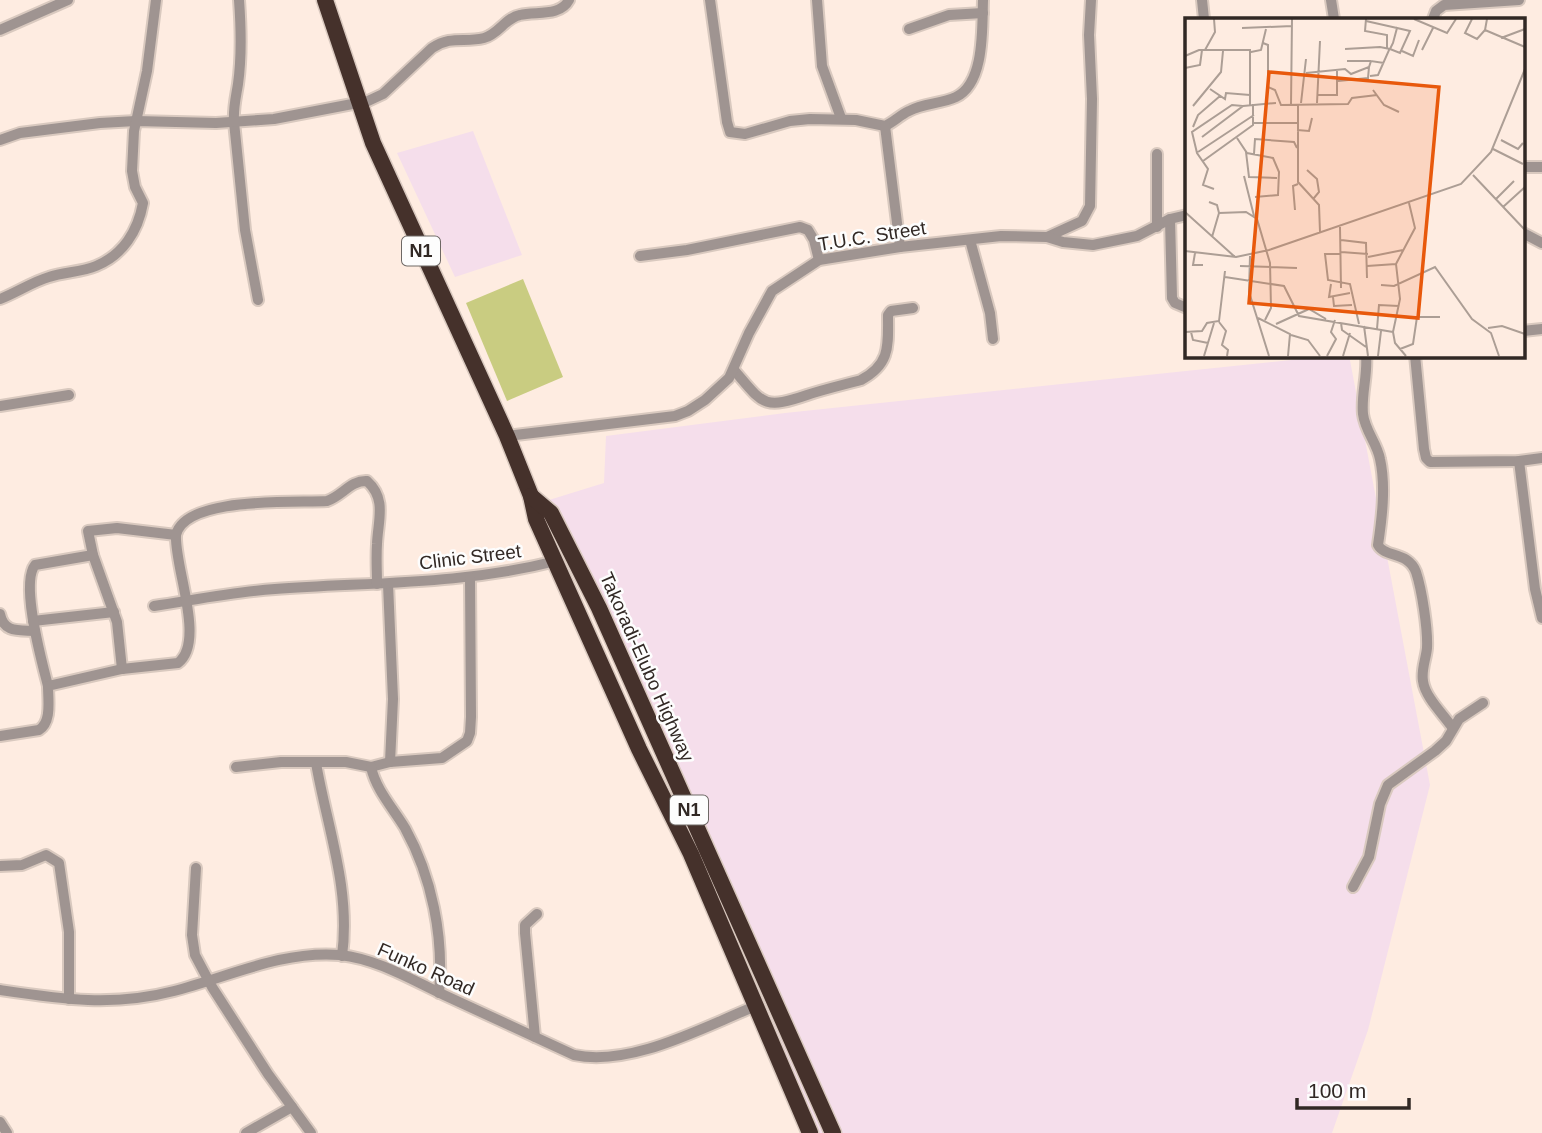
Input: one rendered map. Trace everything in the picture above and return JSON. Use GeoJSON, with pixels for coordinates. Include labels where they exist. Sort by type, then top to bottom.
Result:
{"type":"FeatureCollection","features":[{"type":"Feature","properties":{"kind":"highway","name":"Takoradi-Elubo Highway"},"geometry":{"type":"LineString","coordinates":[[325,0],[359,103],[387,176],[507,436],[531,496],[536,519],[639,748],[691,854],[810,1133]]}},
{"type":"Feature","properties":{"kind":"highway","name":"Takoradi-Elubo Highway"},"geometry":{"type":"LineString","coordinates":[[531,496],[551,513],[599,608],[833,1133]]}},
{"type":"Feature","properties":{"kind":"street"},"geometry":{"type":"LineString","coordinates":[[0,30],[68,0]]}},
{"type":"Feature","properties":{"kind":"street"},"geometry":{"type":"LineString","coordinates":[[0,299],[49,277],[95,266],[128,243],[136,228],[143,203],[135,187],[132,172],[134,131],[147,71],[156,0]]}},
{"type":"Feature","properties":{"kind":"street"},"geometry":{"type":"LineString","coordinates":[[239,0],[240,51],[233,122],[246,230],[258,300]]}},
{"type":"Feature","properties":{"kind":"street"},"geometry":{"type":"LineString","coordinates":[[0,140],[30,131],[136,121],[233,122],[274,119],[368,102],[383,94],[441,42],[450,39],[480,39],[493,35],[511,18],[560,10],[569,0]]}},
{"type":"Feature","properties":{"kind":"street"},"geometry":{"type":"LineString","coordinates":[[710,0],[727,122],[730,132],[745,135],[790,121],[841,118],[886,126],[910,110],[953,98],[966,91],[974,80],[978,67],[984,0]]}},
{"type":"Feature","properties":{"kind":"street"},"geometry":{"type":"LineString","coordinates":[[817,0],[822,66],[841,118]]}},
{"type":"Feature","properties":{"kind":"street"},"geometry":{"type":"LineString","coordinates":[[1047,237],[1082,221],[1090,206],[1091,0]]}},
{"type":"Feature","properties":{"kind":"street"},"geometry":{"type":"LineString","coordinates":[[1202,0],[1204,18]]}},
{"type":"Feature","properties":{"kind":"street"},"geometry":{"type":"LineString","coordinates":[[1331,0],[1334,18]]}},
{"type":"Feature","properties":{"kind":"street"},"geometry":{"type":"LineString","coordinates":[[1433,18],[1436,11],[1444,5],[1520,0]]}},
{"type":"Feature","properties":{"kind":"street"},"geometry":{"type":"LineString","coordinates":[[909,29],[949,15],[983,13]]}},
{"type":"Feature","properties":{"kind":"street"},"geometry":{"type":"LineString","coordinates":[[886,126],[900,247]]}},
{"type":"Feature","properties":{"kind":"street"},"geometry":{"type":"LineString","coordinates":[[1157,154],[1157,227]]}},
{"type":"Feature","properties":{"kind":"street"},"geometry":{"type":"LineString","coordinates":[[1524,167],[1542,167]]}},
{"type":"Feature","properties":{"kind":"street","name":"T.U.C. Street"},"geometry":{"type":"LineString","coordinates":[[507,436],[675,416],[688,411],[722,386],[734,370],[749,333],[772,291],[803,268],[819,260],[900,247],[1001,236],[1047,237],[1062,243],[1093,245],[1137,236],[1170,219],[1185,215]]}},
{"type":"Feature","properties":{"kind":"street"},"geometry":{"type":"LineString","coordinates":[[1170,219],[1172,298],[1175,303],[1185,307]]}},
{"type":"Feature","properties":{"kind":"street"},"geometry":{"type":"LineString","coordinates":[[640,256],[687,250],[800,227],[808,230],[814,240],[819,260]]}},
{"type":"Feature","properties":{"kind":"street"},"geometry":{"type":"LineString","coordinates":[[1524,234],[1542,243]]}},
{"type":"Feature","properties":{"kind":"street"},"geometry":{"type":"LineString","coordinates":[[970,240],[990,313],[993,340]]}},
{"type":"Feature","properties":{"kind":"street"},"geometry":{"type":"LineString","coordinates":[[734,370],[758,397],[774,404],[790,402],[860,380],[881,364],[887,352],[888,315],[891,311],[913,308]]}},
{"type":"Feature","properties":{"kind":"street"},"geometry":{"type":"LineString","coordinates":[[1524,331],[1542,329]]}},
{"type":"Feature","properties":{"kind":"street"},"geometry":{"type":"LineString","coordinates":[[1366,357],[1363,419],[1381,461],[1378,545],[1383,552],[1404,557],[1414,568],[1419,581],[1428,635],[1423,682],[1452,727]]}},
{"type":"Feature","properties":{"kind":"street"},"geometry":{"type":"LineString","coordinates":[[1415,357],[1426,458],[1430,462],[1519,461],[1542,458]]}},
{"type":"Feature","properties":{"kind":"street"},"geometry":{"type":"LineString","coordinates":[[0,406],[69,395]]}},
{"type":"Feature","properties":{"kind":"street"},"geometry":{"type":"LineString","coordinates":[[1519,461],[1535,589],[1542,618]]}},
{"type":"Feature","properties":{"kind":"street"},"geometry":{"type":"LineString","coordinates":[[48,686],[122,669],[178,663],[183,659],[188,647],[187,601],[176,535],[180,524],[197,514],[244,504],[327,502],[353,483],[367,481],[375,488],[381,508],[377,540],[393,699],[390,762]]}},
{"type":"Feature","properties":{"kind":"street"},"geometry":{"type":"LineString","coordinates":[[122,669],[120,638],[114,612],[88,534],[92,530],[132,529],[176,535]]}},
{"type":"Feature","properties":{"kind":"street"},"geometry":{"type":"LineString","coordinates":[[0,736],[38,730],[44,727],[46,722],[48,686],[34,626],[30,575],[35,565],[93,555]]}},
{"type":"Feature","properties":{"kind":"street","name":"Clinic Street"},"geometry":{"type":"LineString","coordinates":[[154,606],[273,589],[470,578],[556,561]]}},
{"type":"Feature","properties":{"kind":"street"},"geometry":{"type":"LineString","coordinates":[[236,767],[281,762],[346,762],[371,767],[390,762],[442,758],[467,741],[472,698],[470,578]]}},
{"type":"Feature","properties":{"kind":"street"},"geometry":{"type":"LineString","coordinates":[[0,614],[9,629],[114,612]]}},
{"type":"Feature","properties":{"kind":"street"},"geometry":{"type":"LineString","coordinates":[[1353,887],[1369,857],[1380,804],[1388,785],[1435,751],[1446,741],[1459,719],[1483,703]]}},
{"type":"Feature","properties":{"kind":"street"},"geometry":{"type":"LineString","coordinates":[[316,762],[339,867],[344,920],[342,956]]}},
{"type":"Feature","properties":{"kind":"street"},"geometry":{"type":"LineString","coordinates":[[371,767],[374,781],[410,838],[431,894],[440,962],[439,993]]}},
{"type":"Feature","properties":{"kind":"street"},"geometry":{"type":"LineString","coordinates":[[0,866],[27,864],[40,856],[59,863],[69,932],[69,999]]}},
{"type":"Feature","properties":{"kind":"street"},"geometry":{"type":"LineString","coordinates":[[197,868],[192,935],[195,955],[268,1074],[311,1133]]}},
{"type":"Feature","properties":{"kind":"street"},"geometry":{"type":"LineString","coordinates":[[535,1037],[525,925],[537,914]]}},
{"type":"Feature","properties":{"kind":"street","name":"Funko Road"},"geometry":{"type":"LineString","coordinates":[[0,990],[111,1002],[175,991],[301,956],[342,956],[391,969],[574,1055],[604,1059],[666,1042],[756,1006]]}},
{"type":"Feature","properties":{"kind":"street"},"geometry":{"type":"LineString","coordinates":[[246,1133],[292,1107]]}},
{"type":"Feature","properties":{"kind":"street"},"geometry":{"type":"LineString","coordinates":[[0,1122],[7,1133]]}},
{"type":"Feature","properties":{"kind":"shaded area"},"geometry":{"type":"Polygon","coordinates":[[[473,131],[522,255],[455,277],[397,153],[473,131]]]}},
{"type":"Feature","properties":{"kind":"shaded area"},"geometry":{"type":"Polygon","coordinates":[[[1320,357],[1349,357],[1430,785],[1368,1030],[1332,1133],[819,1133],[549,500],[604,483],[606,436],[785,413],[1320,357]]]}},
{"type":"Feature","properties":{"kind":"green space"},"geometry":{"type":"Polygon","coordinates":[[[523,279],[563,377],[507,401],[466,303],[523,279]]]}}]}
